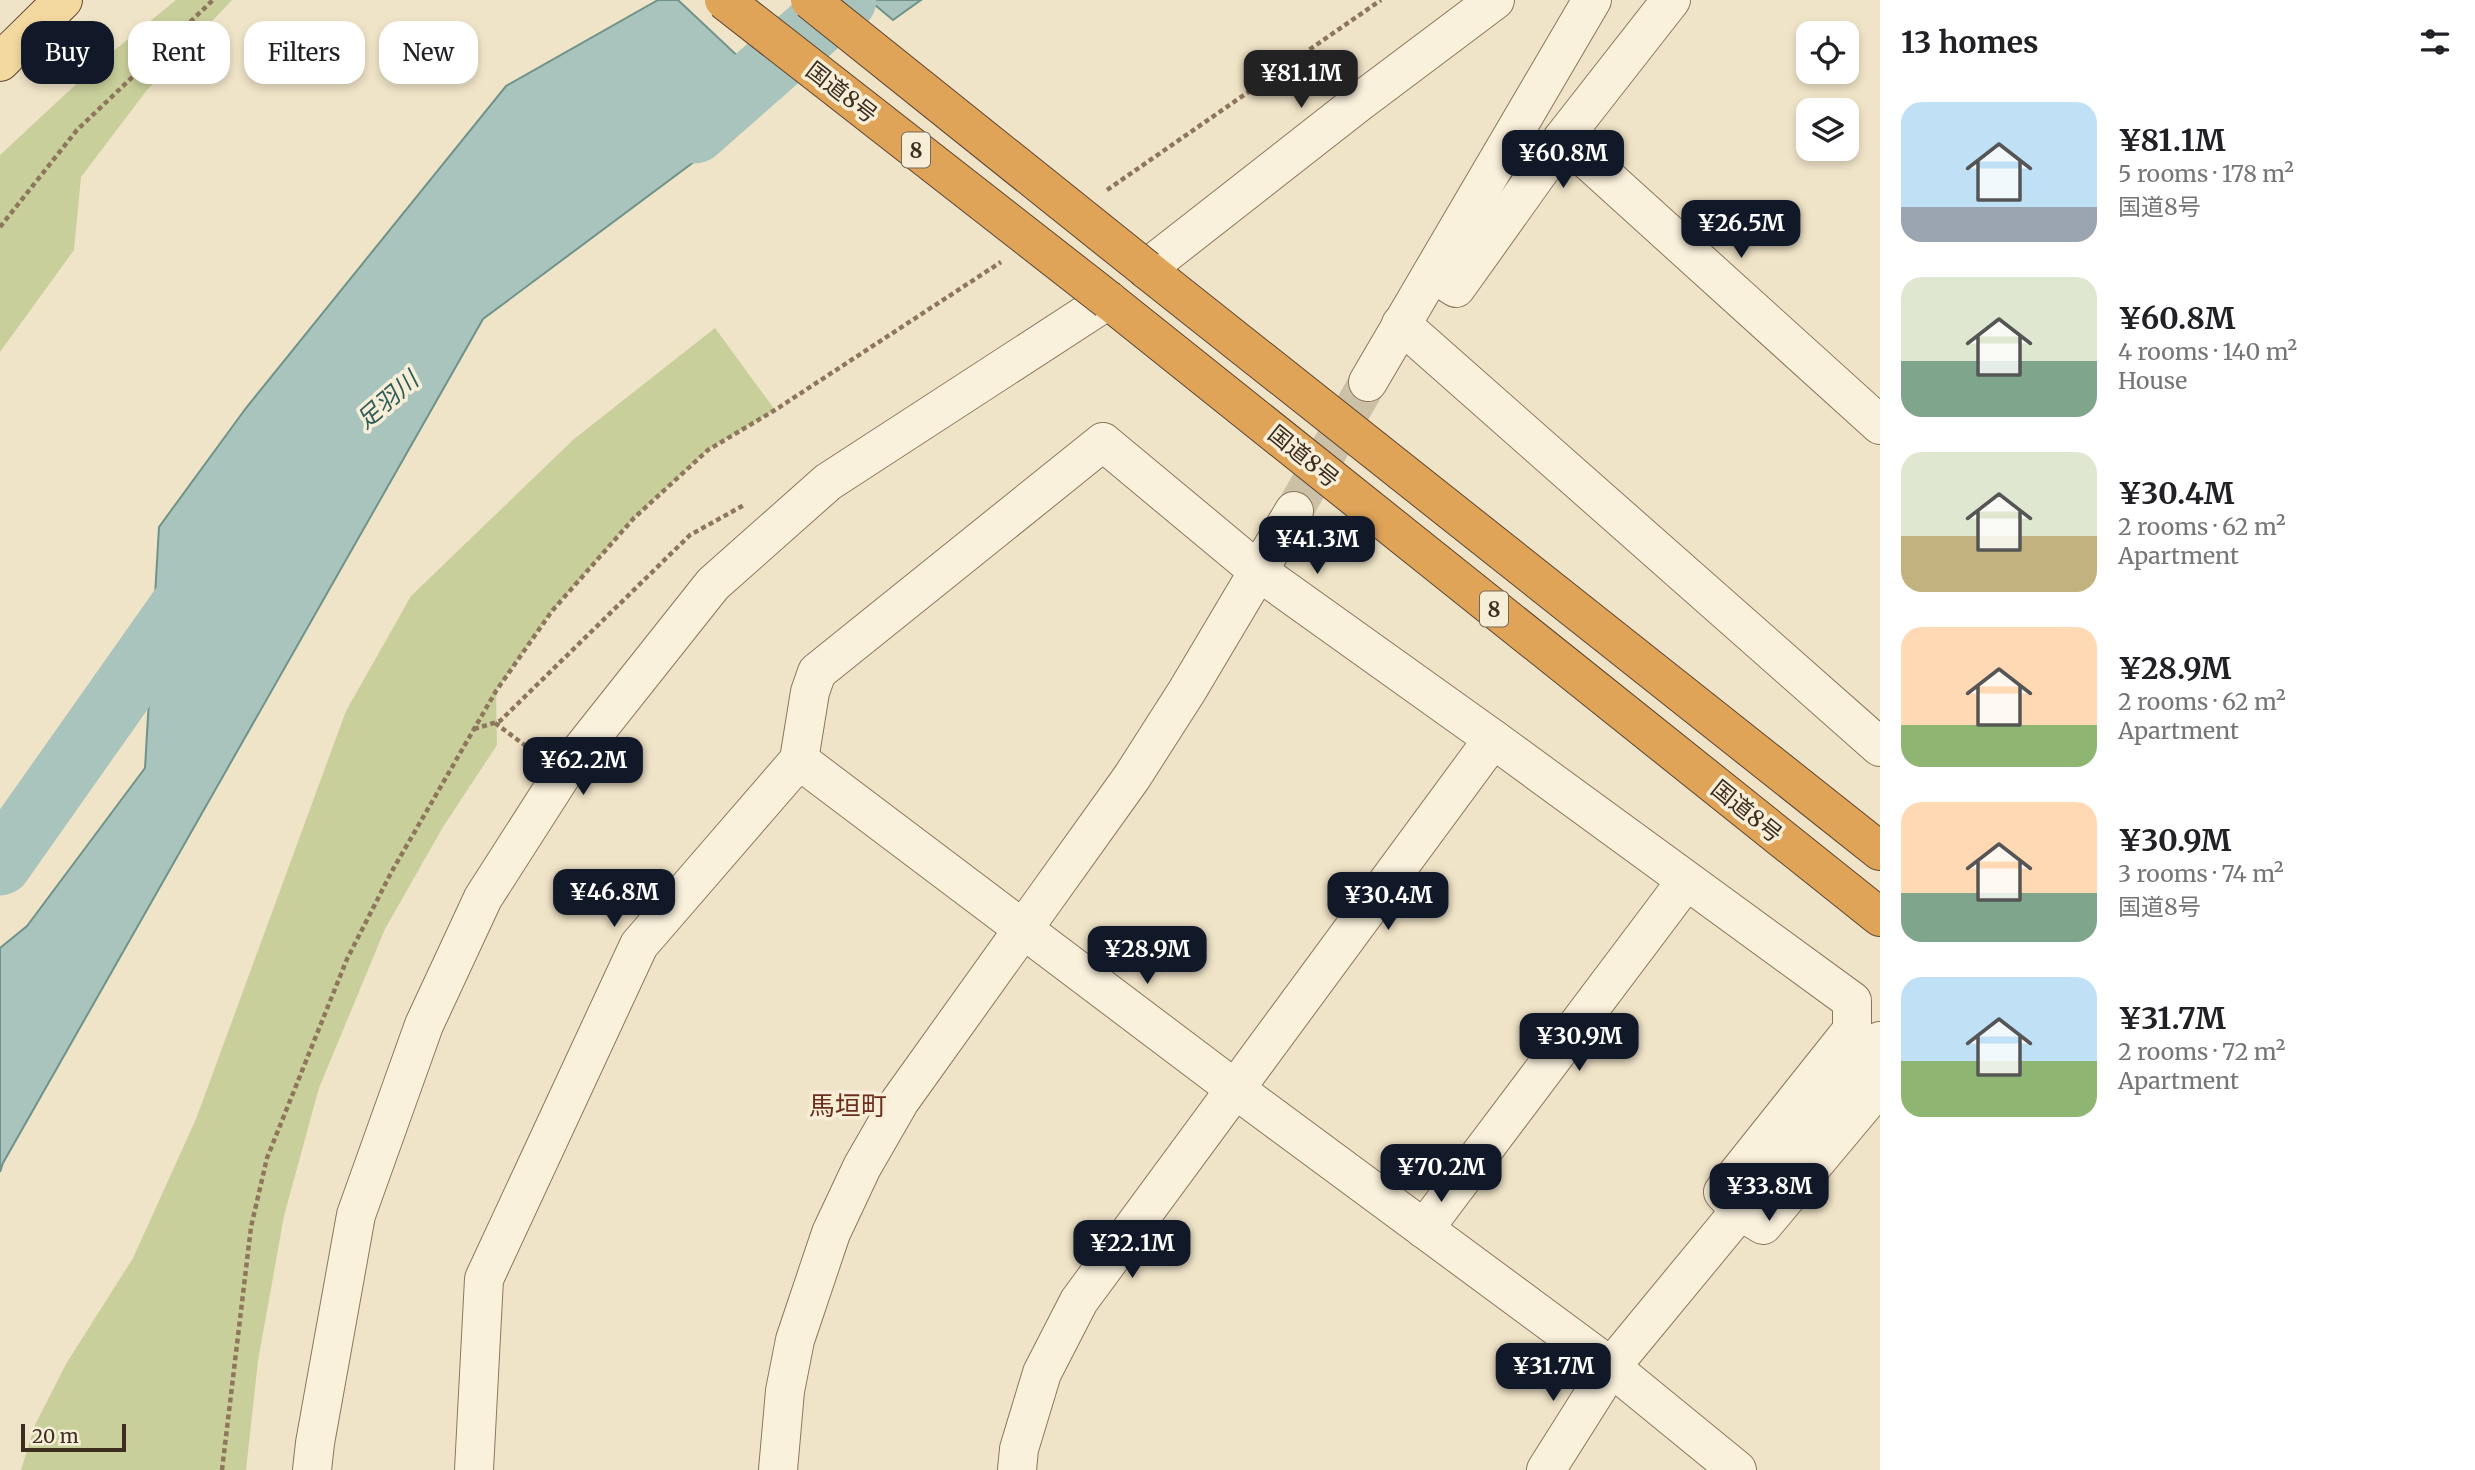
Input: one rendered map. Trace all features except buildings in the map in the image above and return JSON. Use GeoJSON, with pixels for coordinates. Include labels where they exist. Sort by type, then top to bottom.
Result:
{"type":"FeatureCollection","features":[{"type":"Feature","properties":{"kind":"highway","name":"国道8号"},"geometry":{"type":"LineString","coordinates":[[724,0],[1108,300],[1880,917]]}},
{"type":"Feature","properties":{"kind":"highway","name":"国道8号"},"geometry":{"type":"LineString","coordinates":[[810,0],[1146,270],[1880,851]]}},
{"type":"Feature","properties":{"kind":"main road"},"geometry":{"type":"LineString","coordinates":[[0,62],[63,0]]}},
{"type":"Feature","properties":{"kind":"street"},"geometry":{"type":"LineString","coordinates":[[1146,270],[1358,103],[1495,0]]}},
{"type":"Feature","properties":{"kind":"street"},"geometry":{"type":"LineString","coordinates":[[1368,382],[1592,0]]}},
{"type":"Feature","properties":{"kind":"street"},"geometry":{"type":"LineString","coordinates":[[1432,273],[1456,288],[1563,138],[1671,0]]}},
{"type":"Feature","properties":{"kind":"street"},"geometry":{"type":"LineString","coordinates":[[1563,138],[1880,425]]}},
{"type":"Feature","properties":{"kind":"street"},"geometry":{"type":"LineString","coordinates":[[312,1470],[356,1215],[424,1025],[483,898],[563,773],[713,584],[828,482],[1108,300]]}},
{"type":"Feature","properties":{"kind":"street"},"geometry":{"type":"LineString","coordinates":[[1401,324],[1880,747]]}},
{"type":"Feature","properties":{"kind":"street"},"geometry":{"type":"LineString","coordinates":[[474,1470],[484,1279],[639,945],[799,761],[810,692],[817,672],[1103,442],[1258,571],[1852,1002],[1852,1030],[1723,1192],[1740,1210],[1763,1225],[1880,1085]]}},
{"type":"Feature","properties":{"kind":"street"},"geometry":{"type":"LineString","coordinates":[[778,1470],[785,1391],[795,1340],[831,1233],[862,1167],[900,1101],[1132,777],[1187,691],[1293,511]]}},
{"type":"Feature","properties":{"kind":"street"},"geometry":{"type":"LineString","coordinates":[[1017,1470],[1019,1449],[1042,1373],[1079,1301],[1493,739]]}},
{"type":"Feature","properties":{"kind":"street"},"geometry":{"type":"LineString","coordinates":[[799,761],[1235,1090],[1611,1367],[1737,1470]]}},
{"type":"Feature","properties":{"kind":"street"},"geometry":{"type":"LineString","coordinates":[[1424,1229],[1686,881]]}},
{"type":"Feature","properties":{"kind":"street"},"geometry":{"type":"LineString","coordinates":[[1546,1470],[1611,1367],[1880,1041]]}},
{"type":"Feature","properties":{"kind":"path"},"geometry":{"type":"LineString","coordinates":[[0,227],[77,130],[213,0]]}},
{"type":"Feature","properties":{"kind":"path"},"geometry":{"type":"LineString","coordinates":[[1101,194],[1381,0]]}},
{"type":"Feature","properties":{"kind":"path"},"geometry":{"type":"LineString","coordinates":[[222,1470],[251,1227],[267,1158],[347,959],[392,871],[496,691],[552,611],[634,518],[708,450],[775,410],[1010,255]]}},
{"type":"Feature","properties":{"kind":"path"},"geometry":{"type":"LineString","coordinates":[[472,730],[500,721],[690,535],[749,502]]}},
{"type":"Feature","properties":{"kind":"path"},"geometry":{"type":"LineString","coordinates":[[495,723],[563,773]]}},
{"type":"Feature","properties":{"kind":"green space"},"geometry":{"type":"Polygon","coordinates":[[[176,0],[232,0],[212,21],[150,21],[176,0]]]}},
{"type":"Feature","properties":{"kind":"green space"},"geometry":{"type":"Polygon","coordinates":[[[128,39],[128,84],[153,84],[81,177],[74,250],[0,352],[0,155],[76,84],[114,84],[114,51],[128,39]]]}},
{"type":"Feature","properties":{"kind":"green space"},"geometry":{"type":"Polygon","coordinates":[[[715,328],[775,410],[708,450],[634,518],[552,611],[496,691],[497,745],[443,827],[385,929],[319,1088],[284,1216],[258,1361],[246,1470],[21,1470],[35,1425],[66,1364],[133,1258],[196,1119],[346,711],[411,596],[574,439],[715,328]]]}},
{"type":"Feature","properties":{"kind":"water"},"geometry":{"type":"Polygon","coordinates":[[[658,0],[678,0],[781,97],[483,319],[0,1172],[0,948],[27,926],[145,768],[159,527],[246,408],[506,86],[658,0]]]}},
{"type":"Feature","properties":{"kind":"water"},"geometry":{"type":"Polygon","coordinates":[[[869,0],[921,0],[893,20],[869,0]]]}},
{"type":"Feature","properties":{"kind":"waterway","name":"足羽川"},"geometry":{"type":"LineString","coordinates":[[695,132],[845,0]]}},
{"type":"Feature","properties":{"kind":"waterway","name":"足羽川"},"geometry":{"type":"LineString","coordinates":[[0,864],[201,579]]}},
{"type":"Feature","properties":{"kind":"tunnel"},"geometry":{"type":"LineString","coordinates":[[1294,511],[1368,382]]}},
{"type":"Feature","properties":{"kind":"district","name":"馬垣町"},"geometry":{"type":"Point","coordinates":[848,1105]}}]}
